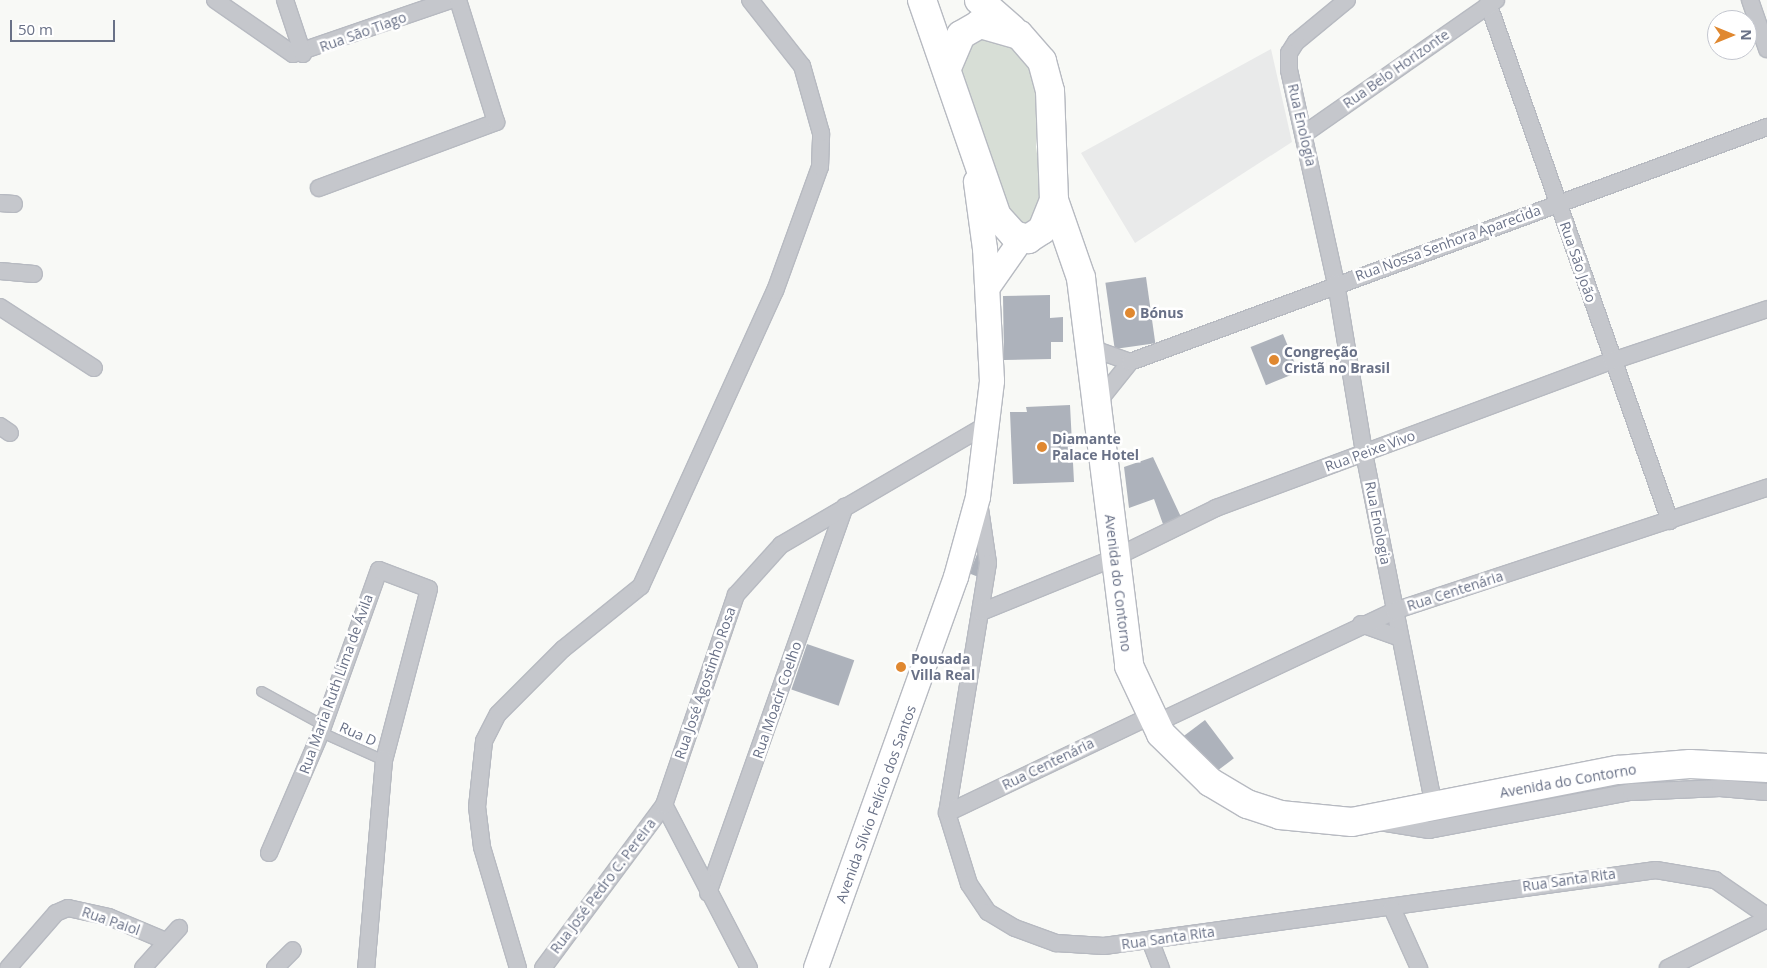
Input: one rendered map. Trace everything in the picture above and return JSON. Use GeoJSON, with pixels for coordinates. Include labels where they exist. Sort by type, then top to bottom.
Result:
{"type":"FeatureCollection","features":[{"type":"Feature","properties":{"kind":"highway"},"geometry":{"type":"LineString","coordinates":[[922,0],[948,65],[964,128],[997,216],[1004,228],[1026,238],[1081,278]]}},
{"type":"Feature","properties":{"kind":"highway"},"geometry":{"type":"LineString","coordinates":[[979,0],[1030,45],[1048,76],[1054,200],[1042,230],[1026,238]]}},
{"type":"Feature","properties":{"kind":"highway"},"geometry":{"type":"LineString","coordinates":[[948,65],[952,47],[969,28],[994,25],[1019,35]]}},
{"type":"Feature","properties":{"kind":"highway","name":"Avenida do Contorno"},"geometry":{"type":"LineString","coordinates":[[1054,200],[1081,278],[1098,402],[1124,648],[1152,720],[1187,763],[1247,804],[1300,819],[1371,820],[1642,767],[1767,768]]}},
{"type":"Feature","properties":{"kind":"main road","name":"Avenida Sílvio Felício dos Santos"},"geometry":{"type":"LineString","coordinates":[[816,968],[956,577],[978,497],[990,423],[988,287],[984,226],[964,128]]}},
{"type":"Feature","properties":{"kind":"main road"},"geometry":{"type":"LineString","coordinates":[[988,287],[1026,238]]}},
{"type":"Feature","properties":{"kind":"street"},"geometry":{"type":"LineString","coordinates":[[214,0],[282,50],[303,54]]}},
{"type":"Feature","properties":{"kind":"street"},"geometry":{"type":"LineString","coordinates":[[284,0],[303,54]]}},
{"type":"Feature","properties":{"kind":"street","name":"Rua São Tiago"},"geometry":{"type":"LineString","coordinates":[[303,54],[452,0]]}},
{"type":"Feature","properties":{"kind":"street"},"geometry":{"type":"LineString","coordinates":[[319,188],[496,122],[458,0]]}},
{"type":"Feature","properties":{"kind":"street"},"geometry":{"type":"LineString","coordinates":[[518,968],[482,847],[477,808],[484,741],[498,714],[557,655],[641,586],[760,327],[802,225],[820,166],[821,133],[802,66],[750,0]]}},
{"type":"Feature","properties":{"kind":"street","name":"Rua Enologia"},"geometry":{"type":"LineString","coordinates":[[1346,0],[1302,36],[1292,48],[1288,63],[1336,283],[1364,453],[1434,808]]}},
{"type":"Feature","properties":{"kind":"street"},"geometry":{"type":"LineString","coordinates":[[1750,0],[1767,49]]}},
{"type":"Feature","properties":{"kind":"street","name":"Rua Belo Horizonte"},"geometry":{"type":"LineString","coordinates":[[1304,134],[1492,2]]}},
{"type":"Feature","properties":{"kind":"street","name":"Rua São João"},"geometry":{"type":"LineString","coordinates":[[1492,2],[1612,361],[1670,521]]}},
{"type":"Feature","properties":{"kind":"street","name":"Rua Nossa Senhora Aparecida"},"geometry":{"type":"LineString","coordinates":[[1130,362],[1336,283],[1767,127]]}},
{"type":"Feature","properties":{"kind":"street"},"geometry":{"type":"LineString","coordinates":[[0,271],[34,274]]}},
{"type":"Feature","properties":{"kind":"street"},"geometry":{"type":"LineString","coordinates":[[0,307],[94,368]]}},
{"type":"Feature","properties":{"kind":"street","name":"Rua Peixe Vivo"},"geometry":{"type":"LineString","coordinates":[[981,612],[1114,558],[1216,508],[1612,361],[1767,309]]}},
{"type":"Feature","properties":{"kind":"street"},"geometry":{"type":"LineString","coordinates":[[1091,348],[1130,362],[1098,402]]}},
{"type":"Feature","properties":{"kind":"street","name":"Rua José Agostinho Rosa"},"geometry":{"type":"LineString","coordinates":[[664,805],[736,594],[781,545],[990,423]]}},
{"type":"Feature","properties":{"kind":"street","name":"Rua Centenária"},"geometry":{"type":"LineString","coordinates":[[947,813],[1361,624],[1394,611],[1767,488]]}},
{"type":"Feature","properties":{"kind":"street","name":"Rua Santa Rita"},"geometry":{"type":"LineString","coordinates":[[978,497],[988,563],[947,813],[969,884],[988,912],[1015,928],[1056,943],[1104,946],[1392,908],[1552,882],[1677,870],[1715,880],[1767,917]]}},
{"type":"Feature","properties":{"kind":"street","name":"Rua Moacir Coelho"},"geometry":{"type":"LineString","coordinates":[[708,893],[845,508]]}},
{"type":"Feature","properties":{"kind":"street","name":"Rua Maria Ruth Lima de Ávila"},"geometry":{"type":"LineString","coordinates":[[269,853],[322,729],[379,570],[429,589],[384,760]]}},
{"type":"Feature","properties":{"kind":"street"},"geometry":{"type":"LineString","coordinates":[[1361,624],[1400,638]]}},
{"type":"Feature","properties":{"kind":"street"},"geometry":{"type":"LineString","coordinates":[[366,968],[384,760]]}},
{"type":"Feature","properties":{"kind":"street","name":"Avenida do Contorno"},"geometry":{"type":"LineString","coordinates":[[1371,820],[1429,830],[1631,792],[1720,788],[1767,792]]}},
{"type":"Feature","properties":{"kind":"street"},"geometry":{"type":"LineString","coordinates":[[664,805],[708,893],[749,968]]}},
{"type":"Feature","properties":{"kind":"street","name":"Rua José Pedro C. Pereira"},"geometry":{"type":"LineString","coordinates":[[543,968],[664,805]]}},
{"type":"Feature","properties":{"kind":"street"},"geometry":{"type":"LineString","coordinates":[[1392,908],[1419,968]]}},
{"type":"Feature","properties":{"kind":"street","name":"Rua Paiol"},"geometry":{"type":"LineString","coordinates":[[8,968],[56,913],[81,909],[166,941]]}},
{"type":"Feature","properties":{"kind":"street"},"geometry":{"type":"LineString","coordinates":[[1668,968],[1767,917]]}},
{"type":"Feature","properties":{"kind":"street"},"geometry":{"type":"LineString","coordinates":[[143,968],[179,928]]}},
{"type":"Feature","properties":{"kind":"street"},"geometry":{"type":"LineString","coordinates":[[1150,940],[1161,968]]}},
{"type":"Feature","properties":{"kind":"street"},"geometry":{"type":"LineString","coordinates":[[275,968],[293,950]]}},
{"type":"Feature","properties":{"kind":"lane","name":"Rua D"},"geometry":{"type":"LineString","coordinates":[[261,691],[322,729],[384,760]]}},
{"type":"Feature","properties":{"kind":"shaded area"},"geometry":{"type":"Polygon","coordinates":[[[977,36],[1002,36],[1023,56],[1038,91],[1036,147],[1045,205],[1038,225],[1017,232],[965,108],[958,59],[977,36]]]}},
{"type":"Feature","properties":{"kind":"shaded area"},"geometry":{"type":"Polygon","coordinates":[[[1271,49],[1292,142],[1135,243],[1081,153],[1271,49]]]}},
{"type":"Feature","properties":{"kind":"building","name":"Bónus"},"geometry":{"type":"Polygon","coordinates":[[[1146,277],[1155,343],[1115,349],[1105,283],[1146,277]]]}},
{"type":"Feature","properties":{"kind":"building"},"geometry":{"type":"Polygon","coordinates":[[[1050,295],[1050,318],[1063,317],[1063,342],[1051,342],[1051,359],[1004,360],[1003,296],[1050,295]]]}},
{"type":"Feature","properties":{"kind":"building","name":"Congreção Cristã no Brasil"},"geometry":{"type":"Polygon","coordinates":[[[1283,334],[1298,372],[1266,385],[1251,347],[1283,334]]]}},
{"type":"Feature","properties":{"kind":"building","name":"Diamante Palace Hotel"},"geometry":{"type":"Polygon","coordinates":[[[1070,405],[1074,482],[1013,484],[1010,412],[1027,412],[1026,407],[1070,405]]]}},
{"type":"Feature","properties":{"kind":"building"},"geometry":{"type":"Polygon","coordinates":[[[1153,457],[1181,517],[1164,527],[1154,499],[1129,508],[1124,467],[1153,457]]]}},
{"type":"Feature","properties":{"kind":"building"},"geometry":{"type":"Polygon","coordinates":[[[977,554],[985,557],[978,577],[969,574],[977,554]]]}},
{"type":"Feature","properties":{"kind":"building"},"geometry":{"type":"Polygon","coordinates":[[[807,644],[854,660],[839,706],[791,689],[807,644]]]}},
{"type":"Feature","properties":{"kind":"building"},"geometry":{"type":"Polygon","coordinates":[[[1205,720],[1234,758],[1212,775],[1183,736],[1205,720]]]}},
{"type":"Feature","properties":{"kind":"place","name":"Bónus"},"geometry":{"type":"Point","coordinates":[1130,313]}},
{"type":"Feature","properties":{"kind":"place","name":"Congreção Cristã no Brasil"},"geometry":{"type":"Point","coordinates":[1274,360]}},
{"type":"Feature","properties":{"kind":"place","name":"Diamante Palace Hotel"},"geometry":{"type":"Point","coordinates":[1042,447]}},
{"type":"Feature","properties":{"kind":"place","name":"Pousada Villa Real"},"geometry":{"type":"Point","coordinates":[901,667]}}]}
